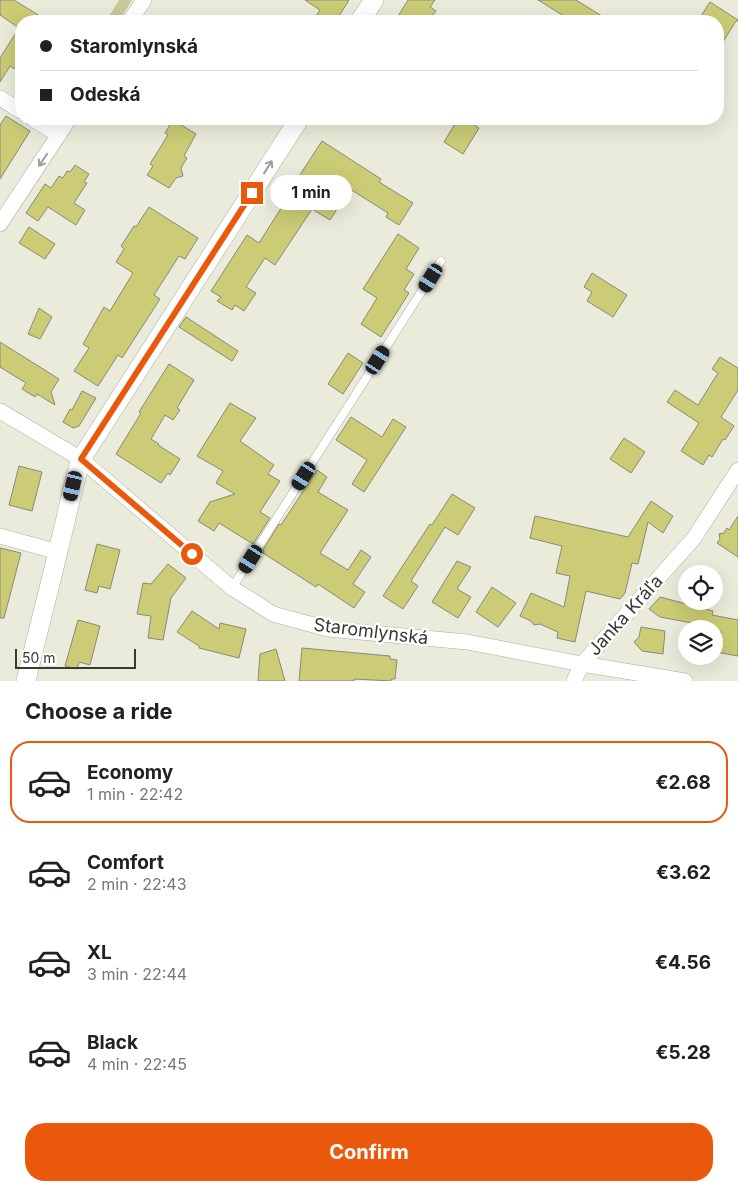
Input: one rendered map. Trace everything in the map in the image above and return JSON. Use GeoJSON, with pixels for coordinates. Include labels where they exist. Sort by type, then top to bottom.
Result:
{"type":"FeatureCollection","features":[{"type":"Feature","properties":{"kind":"street"},"geometry":{"type":"LineString","coordinates":[[134,15],[144,0]]}},
{"type":"Feature","properties":{"kind":"street"},"geometry":{"type":"LineString","coordinates":[[364,15],[374,0]]}},
{"type":"Feature","properties":{"kind":"street"},"geometry":{"type":"LineString","coordinates":[[0,98],[15,107]]}},
{"type":"Feature","properties":{"kind":"street"},"geometry":{"type":"LineString","coordinates":[[43,125],[59,135]]}},
{"type":"Feature","properties":{"kind":"street"},"geometry":{"type":"LineString","coordinates":[[0,224],[65,125]]}},
{"type":"Feature","properties":{"kind":"street"},"geometry":{"type":"LineString","coordinates":[[26,681],[81,459],[295,125]]}},
{"type":"Feature","properties":{"kind":"street","name":"Staromlynská"},"geometry":{"type":"LineString","coordinates":[[0,411],[81,459],[232,588],[273,614],[328,630],[467,642],[684,681]]}},
{"type":"Feature","properties":{"kind":"street","name":"Janka Kráľa"},"geometry":{"type":"LineString","coordinates":[[574,681],[582,664],[694,538],[738,470]]}},
{"type":"Feature","properties":{"kind":"street"},"geometry":{"type":"LineString","coordinates":[[0,536],[58,552]]}},
{"type":"Feature","properties":{"kind":"lane"},"geometry":{"type":"LineString","coordinates":[[232,588],[442,261]]}},
{"type":"Feature","properties":{"kind":"green space"},"geometry":{"type":"Polygon","coordinates":[[[119,0],[132,0],[123,15],[110,15],[119,0]]]}},
{"type":"Feature","properties":{"kind":"building"},"geometry":{"type":"Polygon","coordinates":[[[0,0],[14,0],[38,15],[15,15],[15,25],[0,15],[0,0]]]}},
{"type":"Feature","properties":{"kind":"building"},"geometry":{"type":"Polygon","coordinates":[[[305,0],[349,0],[340,15],[317,15],[320,10],[305,0]]]}},
{"type":"Feature","properties":{"kind":"building"},"geometry":{"type":"Polygon","coordinates":[[[408,0],[435,0],[430,7],[436,11],[433,15],[399,15],[408,0]]]}},
{"type":"Feature","properties":{"kind":"building"},"geometry":{"type":"Polygon","coordinates":[[[538,0],[576,0],[600,15],[562,15],[538,0]]]}},
{"type":"Feature","properties":{"kind":"building"},"geometry":{"type":"Polygon","coordinates":[[[710,2],[738,21],[736,21],[724,40],[724,15],[702,15],[710,2]]]}},
{"type":"Feature","properties":{"kind":"building"},"geometry":{"type":"Polygon","coordinates":[[[15,34],[15,69],[10,66],[0,82],[0,58],[15,34]]]}},
{"type":"Feature","properties":{"kind":"building"},"geometry":{"type":"Polygon","coordinates":[[[6,116],[15,122],[15,125],[20,125],[30,131],[0,179],[0,125],[6,116]]]}},
{"type":"Feature","properties":{"kind":"building"},"geometry":{"type":"Polygon","coordinates":[[[170,125],[181,125],[196,134],[184,156],[187,158],[181,168],[183,176],[176,178],[169,188],[147,175],[153,166],[150,164],[168,135],[165,133],[170,125]]]}},
{"type":"Feature","properties":{"kind":"building"},"geometry":{"type":"Polygon","coordinates":[[[454,125],[474,125],[479,128],[463,154],[444,142],[454,125]]]}},
{"type":"Feature","properties":{"kind":"building"},"geometry":{"type":"Polygon","coordinates":[[[322,141],[381,179],[379,182],[413,203],[399,225],[386,217],[388,213],[350,189],[330,220],[312,209],[275,265],[265,258],[246,287],[256,293],[244,311],[235,305],[232,310],[217,301],[221,297],[211,291],[247,235],[259,243],[285,202],[279,197],[291,178],[296,181],[322,141]]]}},
{"type":"Feature","properties":{"kind":"building"},"geometry":{"type":"Polygon","coordinates":[[[75,165],[89,174],[84,182],[87,183],[74,203],[85,210],[76,225],[48,207],[38,221],[26,213],[45,184],[51,188],[59,176],[63,178],[67,171],[70,172],[75,165]]]}},
{"type":"Feature","properties":{"kind":"building"},"geometry":{"type":"Polygon","coordinates":[[[149,207],[198,238],[185,259],[179,256],[154,295],[160,299],[122,358],[118,355],[98,386],[74,371],[89,348],[83,344],[104,307],[110,311],[133,273],[116,262],[124,249],[121,246],[149,207]]]}},
{"type":"Feature","properties":{"kind":"building"},"geometry":{"type":"Polygon","coordinates":[[[29,227],[55,244],[45,259],[19,243],[29,227]]]}},
{"type":"Feature","properties":{"kind":"building"},"geometry":{"type":"Polygon","coordinates":[[[398,234],[419,248],[406,269],[414,274],[404,290],[409,293],[381,337],[361,324],[377,298],[363,289],[398,234]]]}},
{"type":"Feature","properties":{"kind":"building"},"geometry":{"type":"Polygon","coordinates":[[[592,273],[627,295],[613,317],[587,301],[592,292],[584,287],[592,273]]]}},
{"type":"Feature","properties":{"kind":"building"},"geometry":{"type":"Polygon","coordinates":[[[39,308],[52,317],[40,339],[28,334],[39,308]]]}},
{"type":"Feature","properties":{"kind":"building"},"geometry":{"type":"Polygon","coordinates":[[[186,317],[238,351],[232,361],[179,327],[186,317]]]}},
{"type":"Feature","properties":{"kind":"building"},"geometry":{"type":"Polygon","coordinates":[[[0,342],[59,379],[51,392],[55,405],[37,394],[35,397],[22,389],[26,383],[0,367],[0,342]]]}},
{"type":"Feature","properties":{"kind":"building"},"geometry":{"type":"Polygon","coordinates":[[[348,353],[363,363],[343,394],[328,384],[348,353]]]}},
{"type":"Feature","properties":{"kind":"building"},"geometry":{"type":"Polygon","coordinates":[[[720,357],[738,368],[738,390],[721,417],[734,426],[712,457],[709,455],[703,465],[681,451],[699,423],[667,402],[675,390],[698,405],[718,373],[712,369],[720,357]]]}},
{"type":"Feature","properties":{"kind":"building"},"geometry":{"type":"Polygon","coordinates":[[[169,364],[194,380],[177,408],[180,410],[173,420],[165,415],[151,439],[180,459],[170,475],[168,473],[161,483],[116,454],[169,364]]]}},
{"type":"Feature","properties":{"kind":"building"},"geometry":{"type":"Polygon","coordinates":[[[82,391],[96,398],[79,426],[73,428],[63,422],[82,391]]]}},
{"type":"Feature","properties":{"kind":"building"},"geometry":{"type":"Polygon","coordinates":[[[230,403],[256,418],[240,441],[274,465],[268,474],[280,481],[260,512],[270,518],[253,544],[219,523],[214,531],[198,521],[210,502],[235,494],[216,483],[223,471],[197,456],[230,403]]]}},
{"type":"Feature","properties":{"kind":"building"},"geometry":{"type":"Polygon","coordinates":[[[351,417],[382,437],[393,419],[406,427],[364,492],[352,484],[367,460],[336,440],[351,417]]]}},
{"type":"Feature","properties":{"kind":"building"},"geometry":{"type":"Polygon","coordinates":[[[624,438],[645,452],[631,473],[610,459],[624,438]]]}},
{"type":"Feature","properties":{"kind":"building"},"geometry":{"type":"Polygon","coordinates":[[[19,466],[42,472],[32,511],[9,505],[19,466]]]}},
{"type":"Feature","properties":{"kind":"building"},"geometry":{"type":"Polygon","coordinates":[[[317,470],[327,477],[318,492],[348,510],[320,553],[348,570],[361,550],[371,557],[353,584],[365,592],[354,608],[318,584],[316,587],[263,553],[279,524],[281,525],[317,470]]]}},
{"type":"Feature","properties":{"kind":"building"},"geometry":{"type":"Polygon","coordinates":[[[452,494],[475,508],[458,535],[445,527],[411,581],[418,586],[403,609],[383,596],[452,494]]]}},
{"type":"Feature","properties":{"kind":"building"},"geometry":{"type":"Polygon","coordinates":[[[651,501],[673,516],[663,533],[648,522],[638,564],[632,563],[625,593],[620,599],[586,591],[575,642],[557,638],[558,632],[540,624],[534,625],[531,621],[520,616],[531,593],[564,607],[570,576],[556,573],[562,546],[530,538],[535,516],[628,537],[651,501]]]}},
{"type":"Feature","properties":{"kind":"building"},"geometry":{"type":"Polygon","coordinates":[[[738,516],[738,557],[717,543],[720,539],[719,534],[724,533],[727,528],[729,530],[738,516]]]}},
{"type":"Feature","properties":{"kind":"building"},"geometry":{"type":"Polygon","coordinates":[[[97,544],[120,550],[110,589],[99,586],[97,593],[85,590],[97,544]]]}},
{"type":"Feature","properties":{"kind":"building"},"geometry":{"type":"Polygon","coordinates":[[[0,548],[21,553],[4,618],[0,618],[0,548]]]}},
{"type":"Feature","properties":{"kind":"building"},"geometry":{"type":"Polygon","coordinates":[[[457,561],[471,567],[457,589],[471,597],[458,618],[432,602],[457,561]]]}},
{"type":"Feature","properties":{"kind":"building"},"geometry":{"type":"Polygon","coordinates":[[[168,564],[186,578],[171,598],[163,640],[148,638],[151,616],[137,614],[143,583],[151,584],[168,564]]]}},
{"type":"Feature","properties":{"kind":"building"},"geometry":{"type":"Polygon","coordinates":[[[492,587],[516,603],[498,627],[476,612],[492,587]]]}},
{"type":"Feature","properties":{"kind":"building"},"geometry":{"type":"Polygon","coordinates":[[[660,597],[678,602],[678,610],[709,610],[713,611],[712,615],[738,620],[738,656],[723,653],[723,620],[678,620],[660,617],[649,609],[660,597]]]}},
{"type":"Feature","properties":{"kind":"building"},"geometry":{"type":"Polygon","coordinates":[[[192,611],[219,629],[220,623],[246,629],[239,658],[199,648],[199,646],[177,632],[192,611]]]}},
{"type":"Feature","properties":{"kind":"building"},"geometry":{"type":"Polygon","coordinates":[[[78,620],[100,626],[90,665],[79,662],[77,669],[65,666],[78,620]]]}},
{"type":"Feature","properties":{"kind":"building"},"geometry":{"type":"Polygon","coordinates":[[[641,627],[665,631],[663,654],[642,651],[634,642],[639,637],[641,627]]]}},
{"type":"Feature","properties":{"kind":"building"},"geometry":{"type":"Polygon","coordinates":[[[302,648],[390,656],[390,659],[397,660],[395,679],[391,679],[391,681],[354,679],[354,681],[299,681],[302,648]]]}},
{"type":"Feature","properties":{"kind":"building"},"geometry":{"type":"Polygon","coordinates":[[[276,649],[285,681],[258,681],[260,654],[276,649]]]}},
{"type":"Feature","properties":{"kind":"route"},"geometry":{"type":"LineString","coordinates":[[192,554],[81,459],[252,193]]}}]}
